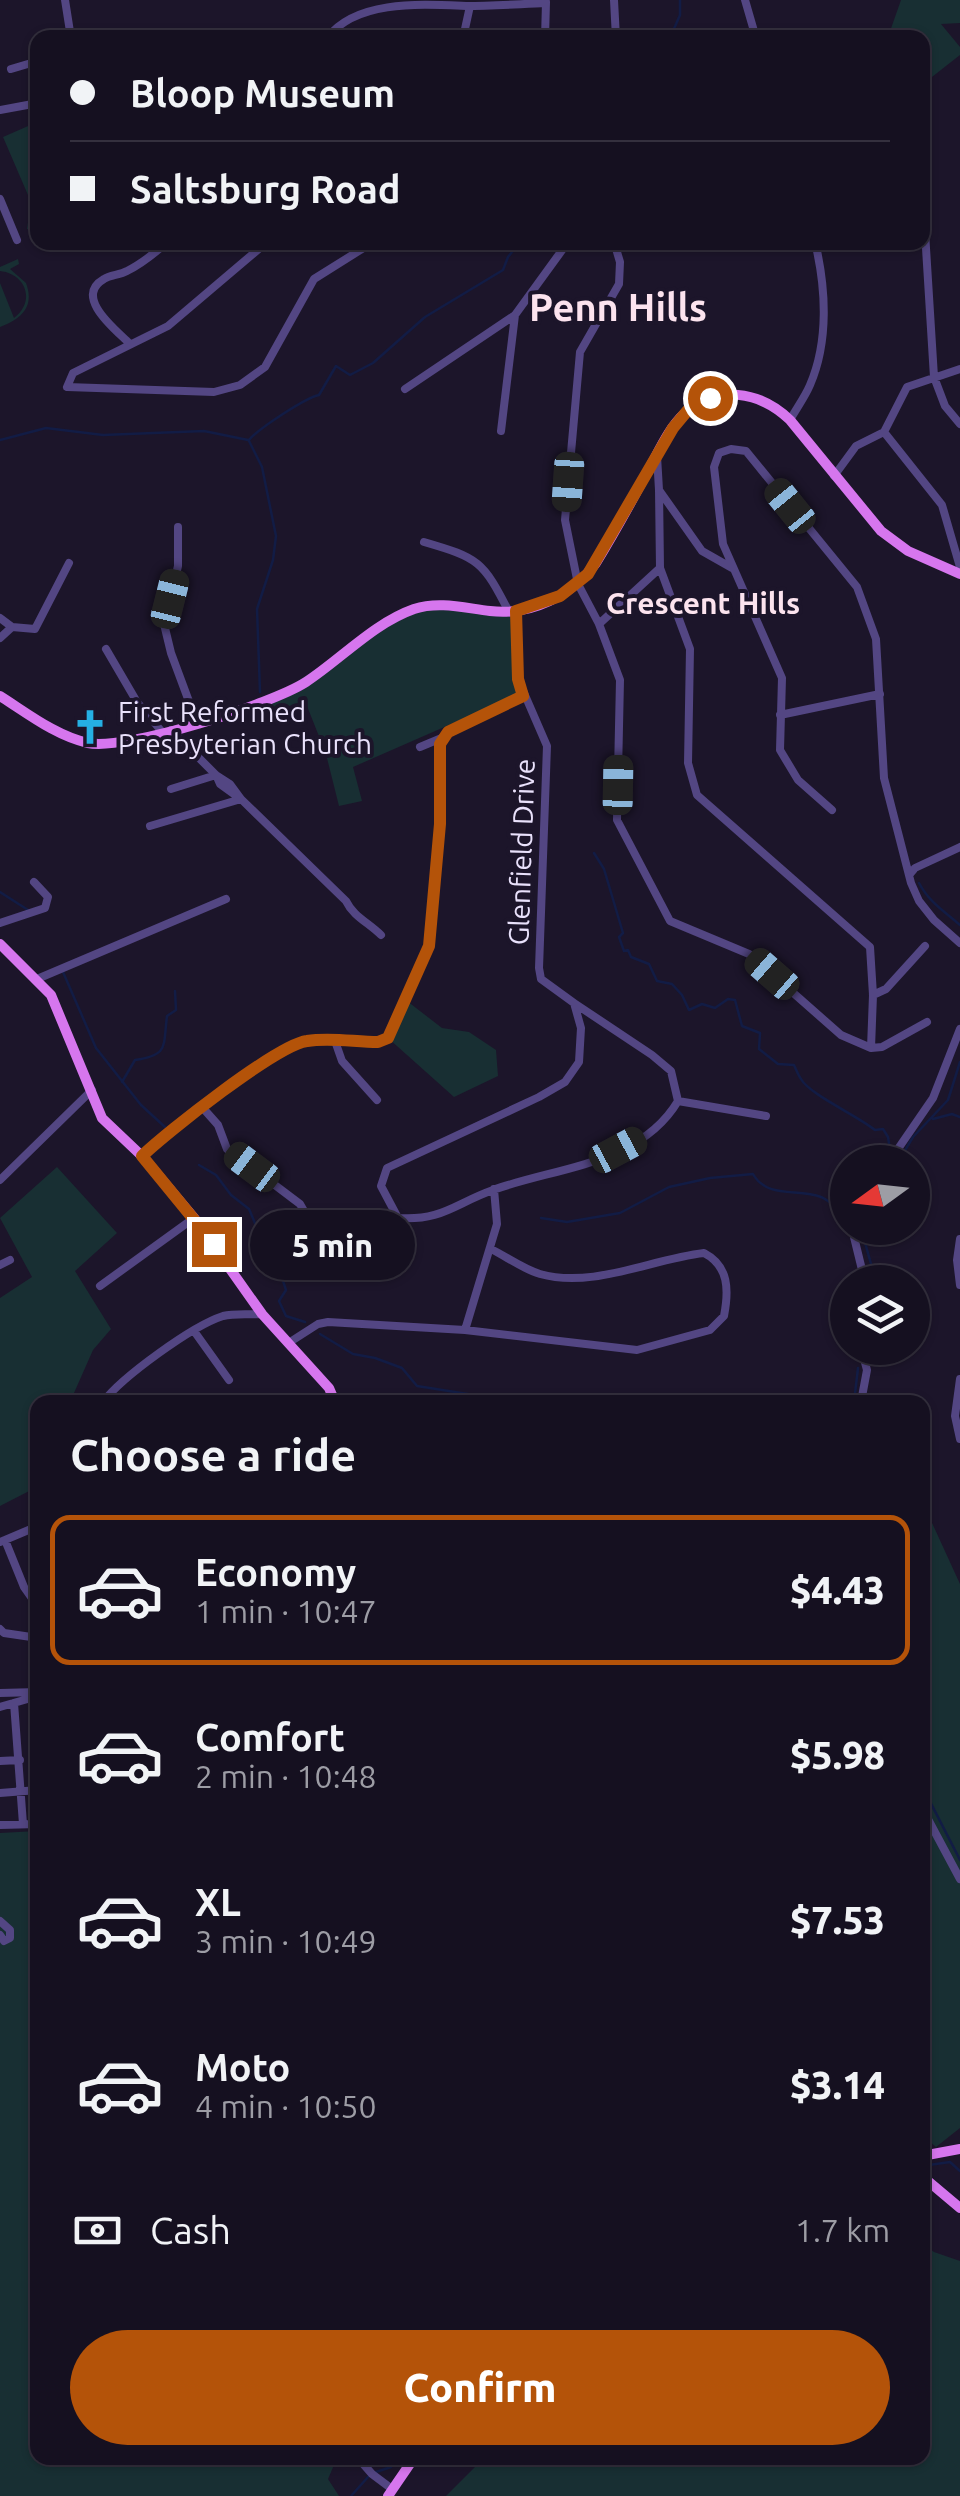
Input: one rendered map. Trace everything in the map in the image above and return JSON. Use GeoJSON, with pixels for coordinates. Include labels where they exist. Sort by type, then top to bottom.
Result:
{"type":"FeatureCollection","features":[{"type":"Feature","properties":{"kind":"main road"},"geometry":{"type":"LineString","coordinates":[[0,696],[60,732],[85,742],[122,744],[261,704],[302,685],[393,619],[417,608],[438,604],[512,612],[547,602],[578,584],[596,563],[678,421],[688,410],[710,398],[746,395],[769,404],[790,420],[865,515],[891,539],[922,558],[960,571]]}},
{"type":"Feature","properties":{"kind":"main road"},"geometry":{"type":"LineString","coordinates":[[0,944],[37,980],[60,1010],[106,1124],[142,1156],[194,1218],[262,1314],[332,1395]]}},
{"type":"Feature","properties":{"kind":"main road"},"geometry":{"type":"LineString","coordinates":[[930,2159],[960,2150]]}},
{"type":"Feature","properties":{"kind":"main road"},"geometry":{"type":"LineString","coordinates":[[930,2183],[960,2208]]}},
{"type":"Feature","properties":{"kind":"main road"},"geometry":{"type":"LineString","coordinates":[[390,2492],[409,2465]]}},
{"type":"Feature","properties":{"kind":"street"},"geometry":{"type":"LineString","coordinates":[[65,0],[70,30]]}},
{"type":"Feature","properties":{"kind":"street"},"geometry":{"type":"LineString","coordinates":[[614,0],[616,30]]}},
{"type":"Feature","properties":{"kind":"street"},"geometry":{"type":"LineString","coordinates":[[745,0],[754,30]]}},
{"type":"Feature","properties":{"kind":"street"},"geometry":{"type":"LineString","coordinates":[[333,30],[340,20],[365,8],[393,2],[470,6],[546,2],[545,30]]}},
{"type":"Feature","properties":{"kind":"street"},"geometry":{"type":"LineString","coordinates":[[465,30],[470,6]]}},
{"type":"Feature","properties":{"kind":"street"},"geometry":{"type":"LineString","coordinates":[[12,70],[30,64]]}},
{"type":"Feature","properties":{"kind":"street"},"geometry":{"type":"LineString","coordinates":[[0,110],[30,104]]}},
{"type":"Feature","properties":{"kind":"street"},"geometry":{"type":"LineString","coordinates":[[0,199],[17,240]]}},
{"type":"Feature","properties":{"kind":"street"},"geometry":{"type":"LineString","coordinates":[[129,343],[93,304],[94,288],[156,250]]}},
{"type":"Feature","properties":{"kind":"street"},"geometry":{"type":"LineString","coordinates":[[257,250],[168,326],[73,373],[67,388],[214,392],[240,385],[264,367],[314,279],[359,250]]}},
{"type":"Feature","properties":{"kind":"street"},"geometry":{"type":"LineString","coordinates":[[405,389],[516,315],[562,250]]}},
{"type":"Feature","properties":{"kind":"street"},"geometry":{"type":"LineString","coordinates":[[616,250],[619,284],[580,352],[565,520],[578,584],[620,680],[617,820],[670,921],[749,954],[841,1035],[871,1048],[897,1041],[927,1022]]}},
{"type":"Feature","properties":{"kind":"street"},"geometry":{"type":"LineString","coordinates":[[790,420],[810,385],[821,345],[824,292],[816,250]]}},
{"type":"Feature","properties":{"kind":"street"},"geometry":{"type":"LineString","coordinates":[[926,250],[934,377],[946,406],[960,424]]}},
{"type":"Feature","properties":{"kind":"street"},"geometry":{"type":"LineString","coordinates":[[501,432],[516,315]]}},
{"type":"Feature","properties":{"kind":"street"},"geometry":{"type":"LineString","coordinates":[[834,476],[856,446],[884,432],[908,387],[960,369]]}},
{"type":"Feature","properties":{"kind":"street"},"geometry":{"type":"LineString","coordinates":[[884,432],[942,505],[960,571]]}},
{"type":"Feature","properties":{"kind":"street"},"geometry":{"type":"LineString","coordinates":[[832,810],[798,780],[780,750],[782,678],[723,546],[714,467],[720,453],[731,449],[746,451],[857,587],[876,639],[884,778],[918,902],[960,943]]}},
{"type":"Feature","properties":{"kind":"street"},"geometry":{"type":"LineString","coordinates":[[657,456],[660,568],[690,649],[688,763],[698,795],[870,947],[871,1048]]}},
{"type":"Feature","properties":{"kind":"street"},"geometry":{"type":"LineString","coordinates":[[659,490],[708,556],[732,568]]}},
{"type":"Feature","properties":{"kind":"street"},"geometry":{"type":"LineString","coordinates":[[178,527],[178,566],[164,624],[170,653],[197,722]]}},
{"type":"Feature","properties":{"kind":"street"},"geometry":{"type":"LineString","coordinates":[[424,542],[474,559],[493,580],[512,612]]}},
{"type":"Feature","properties":{"kind":"street"},"geometry":{"type":"LineString","coordinates":[[708,556],[723,546]]}},
{"type":"Feature","properties":{"kind":"street"},"geometry":{"type":"LineString","coordinates":[[0,618],[12,627],[35,629],[69,563]]}},
{"type":"Feature","properties":{"kind":"street"},"geometry":{"type":"LineString","coordinates":[[598,624],[660,568]]}},
{"type":"Feature","properties":{"kind":"street","name":"Glenfield Drive"},"geometry":{"type":"LineString","coordinates":[[512,612],[518,679],[547,746],[541,979],[670,1071],[678,1102]]}},
{"type":"Feature","properties":{"kind":"street"},"geometry":{"type":"LineString","coordinates":[[0,638],[12,627]]}},
{"type":"Feature","properties":{"kind":"street"},"geometry":{"type":"LineString","coordinates":[[106,649],[137,702],[216,775],[225,789],[241,799],[346,901],[360,909],[363,918],[381,935]]}},
{"type":"Feature","properties":{"kind":"street"},"geometry":{"type":"LineString","coordinates":[[780,715],[880,694]]}},
{"type":"Feature","properties":{"kind":"street"},"geometry":{"type":"LineString","coordinates":[[142,1156],[168,1130],[279,1053],[304,1041],[378,1042],[388,1038],[429,946],[440,824],[440,744],[448,732],[523,696]]}},
{"type":"Feature","properties":{"kind":"street"},"geometry":{"type":"LineString","coordinates":[[420,747],[444,737]]}},
{"type":"Feature","properties":{"kind":"street"},"geometry":{"type":"LineString","coordinates":[[171,789],[216,775]]}},
{"type":"Feature","properties":{"kind":"street"},"geometry":{"type":"LineString","coordinates":[[150,826],[241,799]]}},
{"type":"Feature","properties":{"kind":"street"},"geometry":{"type":"LineString","coordinates":[[910,874],[956,849],[960,863]]}},
{"type":"Feature","properties":{"kind":"street"},"geometry":{"type":"LineString","coordinates":[[0,923],[45,908],[48,897],[34,882]]}},
{"type":"Feature","properties":{"kind":"street"},"geometry":{"type":"LineString","coordinates":[[37,980],[226,899]]}},
{"type":"Feature","properties":{"kind":"street"},"geometry":{"type":"LineString","coordinates":[[873,994],[886,989],[925,946]]}},
{"type":"Feature","properties":{"kind":"street"},"geometry":{"type":"LineString","coordinates":[[574,1003],[581,1028],[580,1062],[565,1082],[387,1168],[380,1186],[398,1218],[426,1220],[494,1189],[592,1164],[644,1136],[668,1118],[678,1102],[766,1116]]}},
{"type":"Feature","properties":{"kind":"street"},"geometry":{"type":"LineString","coordinates":[[901,1145],[933,1098],[960,1028]]}},
{"type":"Feature","properties":{"kind":"street"},"geometry":{"type":"LineString","coordinates":[[335,1041],[342,1061],[377,1100]]}},
{"type":"Feature","properties":{"kind":"street"},"geometry":{"type":"LineString","coordinates":[[0,1180],[92,1090]]}},
{"type":"Feature","properties":{"kind":"street"},"geometry":{"type":"LineString","coordinates":[[202,1107],[218,1125],[227,1149],[300,1204],[326,1249]]}},
{"type":"Feature","properties":{"kind":"street"},"geometry":{"type":"LineString","coordinates":[[465,1330],[497,1224],[494,1189]]}},
{"type":"Feature","properties":{"kind":"street"},"geometry":{"type":"LineString","coordinates":[[100,1286],[194,1218]]}},
{"type":"Feature","properties":{"kind":"street"},"geometry":{"type":"LineString","coordinates":[[960,1241],[960,1284]]}},
{"type":"Feature","properties":{"kind":"street"},"geometry":{"type":"LineString","coordinates":[[290,1342],[324,1322],[465,1330],[636,1350],[710,1330],[724,1316],[724,1271],[717,1260],[704,1254],[583,1278],[554,1278],[491,1249]]}},
{"type":"Feature","properties":{"kind":"street"},"geometry":{"type":"LineString","coordinates":[[0,1266],[10,1260]]}},
{"type":"Feature","properties":{"kind":"street"},"geometry":{"type":"LineString","coordinates":[[109,1395],[194,1331],[224,1316],[262,1314]]}},
{"type":"Feature","properties":{"kind":"street"},"geometry":{"type":"LineString","coordinates":[[194,1331],[229,1380]]}},
{"type":"Feature","properties":{"kind":"street"},"geometry":{"type":"LineString","coordinates":[[862,1395],[866,1365]]}},
{"type":"Feature","properties":{"kind":"street"},"geometry":{"type":"LineString","coordinates":[[960,1378],[955,1416],[960,1439]]}},
{"type":"Feature","properties":{"kind":"street"},"geometry":{"type":"LineString","coordinates":[[30,1529],[3,1541],[30,1595]]}},
{"type":"Feature","properties":{"kind":"street"},"geometry":{"type":"LineString","coordinates":[[0,1629],[30,1637]]}},
{"type":"Feature","properties":{"kind":"street"},"geometry":{"type":"LineString","coordinates":[[0,1693],[30,1694]]}},
{"type":"Feature","properties":{"kind":"street"},"geometry":{"type":"LineString","coordinates":[[0,1707],[30,1697]]}},
{"type":"Feature","properties":{"kind":"street"},"geometry":{"type":"LineString","coordinates":[[14,1703],[24,1824]]}},
{"type":"Feature","properties":{"kind":"street"},"geometry":{"type":"LineString","coordinates":[[0,1761],[20,1760]]}},
{"type":"Feature","properties":{"kind":"street"},"geometry":{"type":"LineString","coordinates":[[0,1793],[30,1791]]}},
{"type":"Feature","properties":{"kind":"street"},"geometry":{"type":"LineString","coordinates":[[930,1823],[960,1879]]}},
{"type":"Feature","properties":{"kind":"street"},"geometry":{"type":"LineString","coordinates":[[0,1826],[30,1824]]}},
{"type":"Feature","properties":{"kind":"street"},"geometry":{"type":"LineString","coordinates":[[0,1921],[10,1930],[10,1938],[4,1941],[0,1935]]}},
{"type":"Feature","properties":{"kind":"street"},"geometry":{"type":"LineString","coordinates":[[364,2465],[390,2492]]}},
{"type":"Feature","properties":{"kind":"green space"},"geometry":{"type":"Polygon","coordinates":[[[901,0],[960,0],[960,23],[941,24],[960,47],[960,55],[930,79],[930,30],[890,30],[901,0]]]}},
{"type":"Feature","properties":{"kind":"green space"},"geometry":{"type":"Polygon","coordinates":[[[30,125],[30,200],[3,137],[30,125]]]}},
{"type":"Feature","properties":{"kind":"green space"},"geometry":{"type":"Polygon","coordinates":[[[18,259],[19,264],[10,269],[26,283],[29,299],[20,316],[0,327],[0,283],[14,318],[25,304],[22,283],[0,271],[0,267],[18,259]]]}},
{"type":"Feature","properties":{"kind":"green space"},"geometry":{"type":"Polygon","coordinates":[[[417,608],[516,611],[522,693],[353,767],[362,801],[339,806],[326,754],[305,701],[274,711],[264,703],[393,619],[417,608]]]}},
{"type":"Feature","properties":{"kind":"green space"},"geometry":{"type":"Polygon","coordinates":[[[407,1001],[442,1028],[469,1032],[496,1050],[498,1076],[454,1097],[388,1038],[407,1001]]]}},
{"type":"Feature","properties":{"kind":"green space"},"geometry":{"type":"Polygon","coordinates":[[[57,1167],[117,1233],[75,1271],[111,1329],[93,1350],[73,1395],[30,1395],[30,1491],[0,1506],[0,1298],[32,1277],[0,1218],[57,1167]]]}},
{"type":"Feature","properties":{"kind":"green space"},"geometry":{"type":"Polygon","coordinates":[[[930,1518],[960,1584],[960,2128],[936,2147],[930,2142],[930,1518]]]}},
{"type":"Feature","properties":{"kind":"green space"},"geometry":{"type":"Polygon","coordinates":[[[30,1831],[30,2465],[334,2465],[328,2479],[339,2496],[0,2496],[0,1833],[30,1831]]]}},
{"type":"Feature","properties":{"kind":"green space"},"geometry":{"type":"Polygon","coordinates":[[[930,2249],[960,2261],[960,2496],[446,2496],[477,2465],[930,2465],[930,2249]]]}},
{"type":"Feature","properties":{"kind":"waterway"},"geometry":{"type":"LineString","coordinates":[[673,30],[680,15],[680,0]]}},
{"type":"Feature","properties":{"kind":"waterway"},"geometry":{"type":"LineString","coordinates":[[249,440],[282,414],[319,395],[336,366],[350,375],[373,363],[425,317],[503,270],[514,250]]}},
{"type":"Feature","properties":{"kind":"waterway"},"geometry":{"type":"LineString","coordinates":[[0,440],[46,428],[103,435],[204,431],[248,440]]}},
{"type":"Feature","properties":{"kind":"waterway"},"geometry":{"type":"LineString","coordinates":[[249,441],[262,467],[276,536],[273,560],[257,609],[260,692]]}},
{"type":"Feature","properties":{"kind":"waterway"},"geometry":{"type":"LineString","coordinates":[[594,853],[604,869],[623,933],[619,937],[624,951],[649,964],[657,981],[672,984],[689,1010],[702,1004],[715,1008],[728,999],[735,1000],[742,1026],[760,1033],[759,1049],[778,1064],[794,1065],[806,1085],[823,1098],[875,1130],[883,1129],[889,1145]]}},
{"type":"Feature","properties":{"kind":"waterway"},"geometry":{"type":"LineString","coordinates":[[919,883],[932,901],[960,925]]}},
{"type":"Feature","properties":{"kind":"waterway"},"geometry":{"type":"LineString","coordinates":[[0,892],[28,910]]}},
{"type":"Feature","properties":{"kind":"waterway"},"geometry":{"type":"LineString","coordinates":[[63,972],[96,1048],[141,1105],[165,1127]]}},
{"type":"Feature","properties":{"kind":"waterway"},"geometry":{"type":"LineString","coordinates":[[122,1082],[135,1060],[154,1055],[162,1048],[167,1016],[176,1010],[175,991]]}},
{"type":"Feature","properties":{"kind":"waterway"},"geometry":{"type":"LineString","coordinates":[[908,1145],[948,1100],[960,1062]]}},
{"type":"Feature","properties":{"kind":"waterway"},"geometry":{"type":"LineString","coordinates":[[933,1119],[952,1114],[960,1117]]}},
{"type":"Feature","properties":{"kind":"waterway"},"geometry":{"type":"LineString","coordinates":[[199,1165],[216,1175],[231,1195],[249,1209],[260,1235],[271,1244],[286,1290],[279,1301],[286,1316],[305,1322]]}},
{"type":"Feature","properties":{"kind":"waterway"},"geometry":{"type":"LineString","coordinates":[[541,1218],[567,1222],[620,1213],[669,1187],[753,1174],[766,1187],[812,1194],[830,1203]]}},
{"type":"Feature","properties":{"kind":"waterway"},"geometry":{"type":"LineString","coordinates":[[866,1245],[871,1265]]}},
{"type":"Feature","properties":{"kind":"waterway"},"geometry":{"type":"LineString","coordinates":[[320,1334],[353,1354],[402,1368],[417,1386],[474,1395]]}},
{"type":"Feature","properties":{"kind":"waterway"},"geometry":{"type":"LineString","coordinates":[[855,1395],[858,1368]]}},
{"type":"Feature","properties":{"kind":"waterway"},"geometry":{"type":"LineString","coordinates":[[930,1802],[960,1860]]}},
{"type":"Feature","properties":{"kind":"waterway"},"geometry":{"type":"LineString","coordinates":[[930,2165],[950,2162],[960,2171]]}},
{"type":"Feature","properties":{"kind":"waterway"},"geometry":{"type":"LineString","coordinates":[[376,2472],[393,2465]]}},
{"type":"Feature","properties":{"kind":"waterway"},"geometry":{"type":"LineString","coordinates":[[351,2496],[368,2477]]}},
{"type":"Feature","properties":{"kind":"place","name":"First Reformed Presbyterian Church"},"geometry":{"type":"Point","coordinates":[90,727]}},
{"type":"Feature","properties":{"kind":"district","name":"Penn Hills"},"geometry":{"type":"Point","coordinates":[618,307]}},
{"type":"Feature","properties":{"kind":"district","name":"Crescent Hills"},"geometry":{"type":"Point","coordinates":[703,603]}},
{"type":"Feature","properties":{"kind":"route"},"geometry":{"type":"LineString","coordinates":[[214,1244],[142,1156],[168,1130],[279,1053],[304,1041],[378,1042],[388,1038],[429,946],[440,824],[440,744],[448,732],[523,696],[518,679],[516,611],[560,596],[588,574],[673,428],[688,410],[710,398]]}}]}
